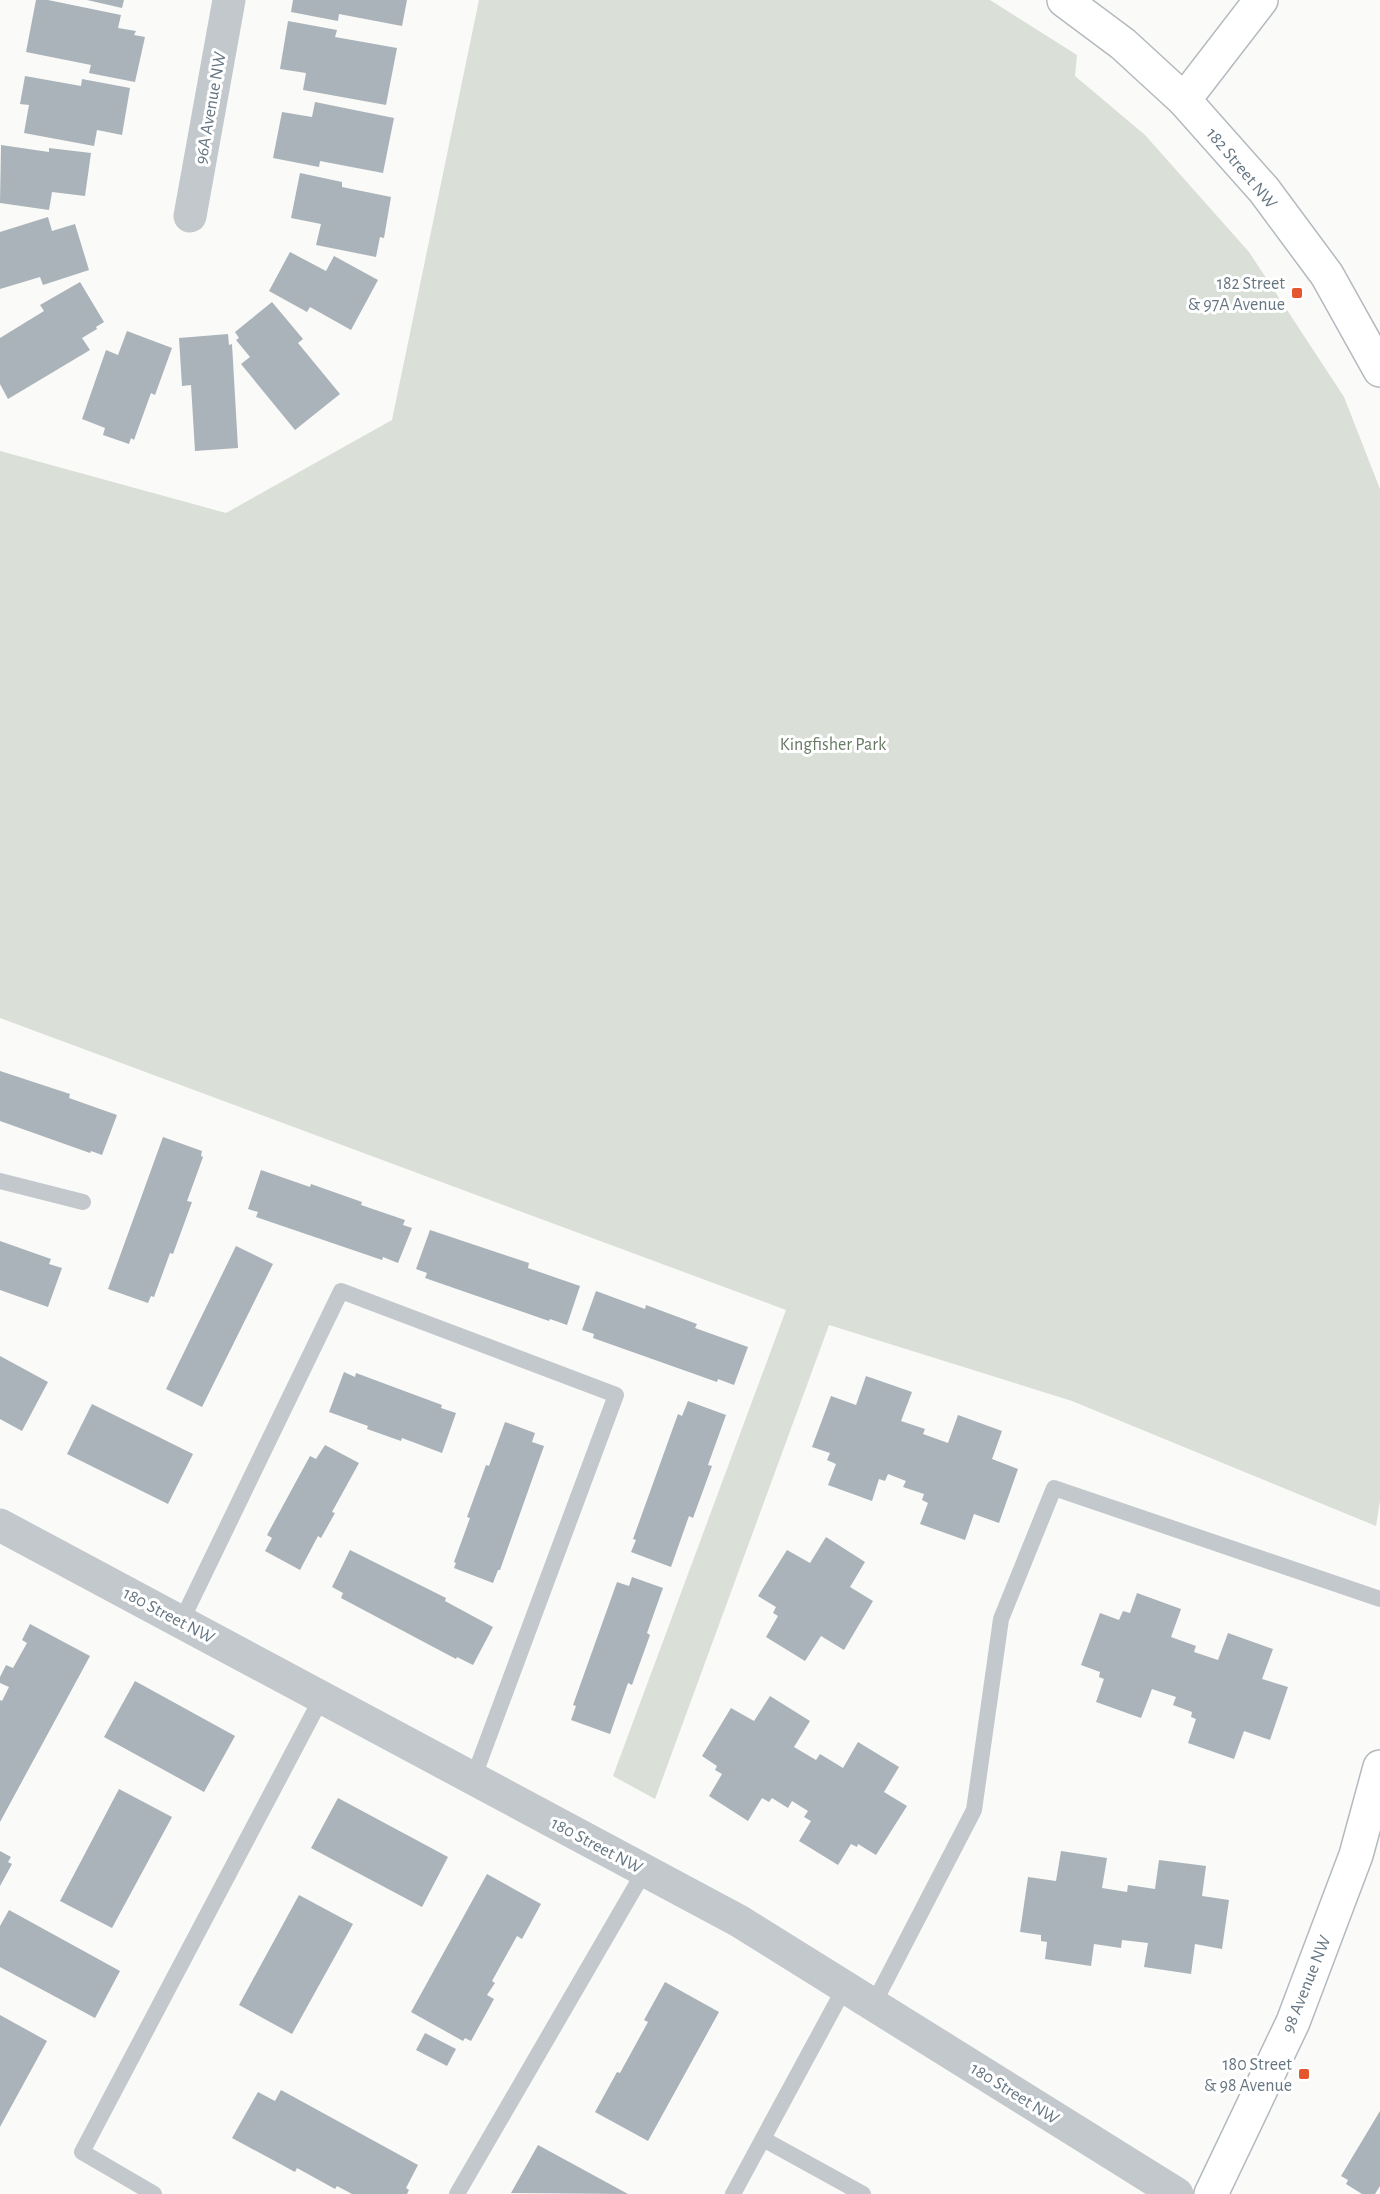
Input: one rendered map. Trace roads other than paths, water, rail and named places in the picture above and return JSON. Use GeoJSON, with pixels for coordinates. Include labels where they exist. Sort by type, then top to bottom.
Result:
{"type":"FeatureCollection","features":[{"type":"Feature","properties":{"kind":"street","name":"96A Avenue NW"},"geometry":{"type":"LineString","coordinates":[[190,216],[229,0]]}},
{"type":"Feature","properties":{"kind":"street","name":"182 Street NW"},"geometry":{"type":"LineString","coordinates":[[1064,0],[1123,44],[1184,100],[1264,190],[1327,275],[1380,370]]}},
{"type":"Feature","properties":{"kind":"street"},"geometry":{"type":"LineString","coordinates":[[1184,100],[1261,0]]}},
{"type":"Feature","properties":{"kind":"street","name":"180 Street NW"},"geometry":{"type":"LineString","coordinates":[[0,1525],[739,1921],[1177,2194]]}},
{"type":"Feature","properties":{"kind":"street","name":"98 Avenue NW"},"geometry":{"type":"LineString","coordinates":[[1211,2194],[1293,2022],[1356,1855],[1380,1767]]}},
{"type":"Feature","properties":{"kind":"lane"},"geometry":{"type":"LineString","coordinates":[[0,1181],[83,1202]]}},
{"type":"Feature","properties":{"kind":"lane"},"geometry":{"type":"LineString","coordinates":[[181,1622],[341,1291],[616,1395],[473,1779]]}},
{"type":"Feature","properties":{"kind":"lane"},"geometry":{"type":"LineString","coordinates":[[873,2005],[974,1810],[1001,1619],[1054,1488],[1380,1599]]}},
{"type":"Feature","properties":{"kind":"lane"},"geometry":{"type":"LineString","coordinates":[[154,2194],[82,2152],[322,1697]]}},
{"type":"Feature","properties":{"kind":"lane"},"geometry":{"type":"LineString","coordinates":[[457,2194],[645,1870]]}},
{"type":"Feature","properties":{"kind":"lane"},"geometry":{"type":"LineString","coordinates":[[733,2194],[845,1988]]}},
{"type":"Feature","properties":{"kind":"lane"},"geometry":{"type":"LineString","coordinates":[[763,2139],[863,2194]]}},
{"type":"Feature","properties":{"kind":"place","name":"182 Street & 97A Avenue"},"geometry":{"type":"Point","coordinates":[1297,293]}},
{"type":"Feature","properties":{"kind":"place","name":"180 Street & 98 Avenue"},"geometry":{"type":"Point","coordinates":[1304,2074]}},
{"type":"Feature","properties":{"kind":"park label","name":"Kingfisher Park"},"geometry":{"type":"Point","coordinates":[833,744]}}]}
